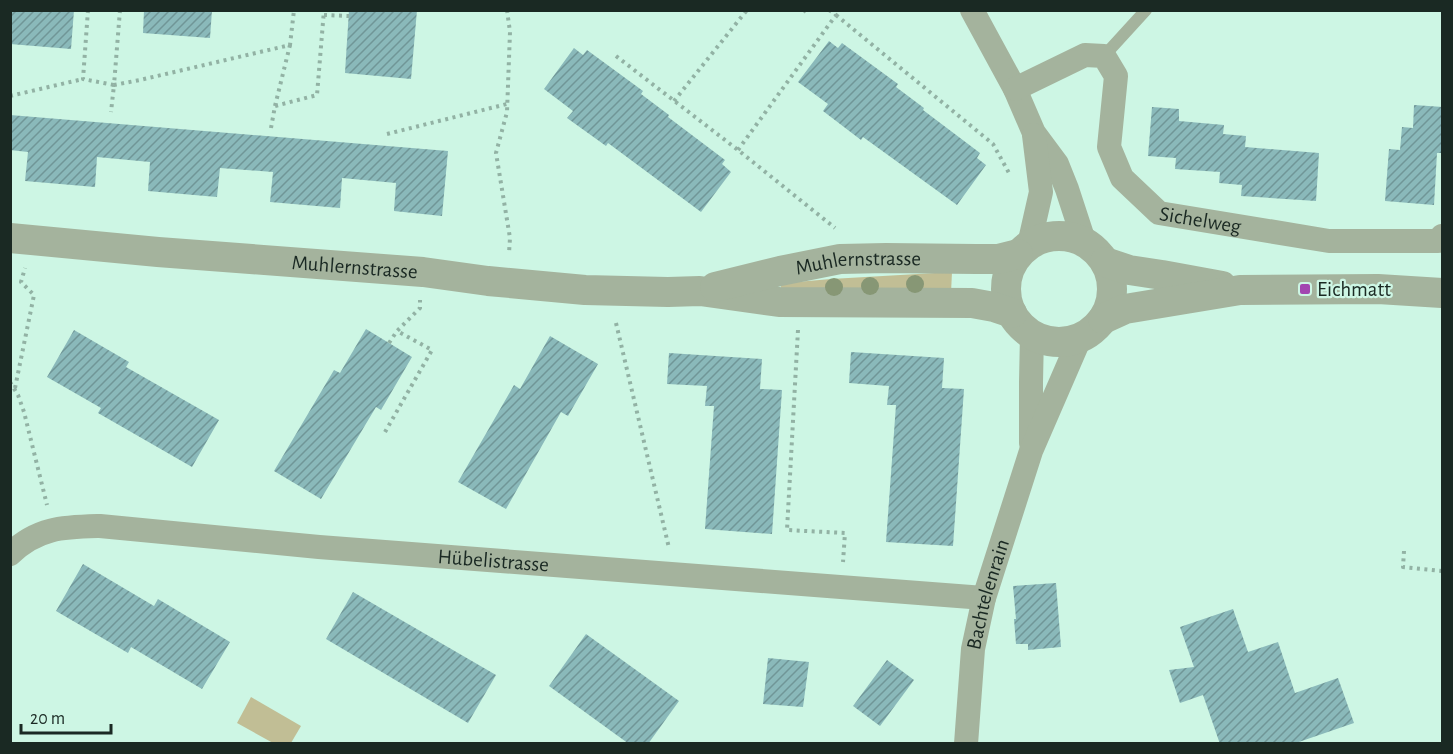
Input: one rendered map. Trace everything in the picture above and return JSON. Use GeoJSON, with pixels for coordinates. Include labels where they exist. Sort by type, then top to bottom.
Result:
{"type":"FeatureCollection","features":[{"type":"Feature","properties":{"kind":"street"},"geometry":{"type":"LineString","coordinates":[[972,10],[1015,89],[1034,133],[1057,164],[1095,251],[1112,278],[1113,292],[1103,319]]}},
{"type":"Feature","properties":{"kind":"street"},"geometry":{"type":"LineString","coordinates":[[1015,89],[1085,55],[1104,56]]}},
{"type":"Feature","properties":{"kind":"street","name":"Sichelweg"},"geometry":{"type":"LineString","coordinates":[[1104,56],[1116,76],[1109,147],[1122,178],[1159,213],[1329,241],[1438,241],[1443,236]]}},
{"type":"Feature","properties":{"kind":"street"},"geometry":{"type":"LineString","coordinates":[[1034,133],[1041,192],[1024,250],[1010,268],[1006,283],[1007,298],[1012,313],[1021,326],[1032,334],[1054,342],[1080,338]]}},
{"type":"Feature","properties":{"kind":"street","name":"Muhlernstrasse"},"geometry":{"type":"LineString","coordinates":[[700,291],[840,259],[998,259],[1024,250],[1042,238],[1056,235],[1071,237],[1129,270],[1162,274],[1240,290]]}},
{"type":"Feature","properties":{"kind":"street","name":"Muhlernstrasse"},"geometry":{"type":"LineString","coordinates":[[21,239],[423,272],[507,283],[616,292],[700,291],[779,302],[972,303],[1012,313]]}},
{"type":"Feature","properties":{"kind":"street","name":"Muhlernstrasse"},"geometry":{"type":"LineString","coordinates":[[1080,338],[1093,330],[1103,319],[1125,309],[1240,290],[1378,289],[1443,293]]}},
{"type":"Feature","properties":{"kind":"street","name":"Bachtelenrain"},"geometry":{"type":"LineString","coordinates":[[1031,451],[1032,334]]}},
{"type":"Feature","properties":{"kind":"street","name":"Bachtelenrain"},"geometry":{"type":"LineString","coordinates":[[966,744],[974,649],[984,598],[1031,451],[1080,338]]}},
{"type":"Feature","properties":{"kind":"street","name":"Hübelistrasse"},"geometry":{"type":"LineString","coordinates":[[10,554],[35,535],[72,527],[100,526],[318,547],[984,598]]}},
{"type":"Feature","properties":{"kind":"lane"},"geometry":{"type":"LineString","coordinates":[[1104,56],[1146,10]]}},
{"type":"Feature","properties":{"kind":"path"},"geometry":{"type":"LineString","coordinates":[[83,79],[88,10]]}},
{"type":"Feature","properties":{"kind":"path"},"geometry":{"type":"LineString","coordinates":[[111,112],[120,10]]}},
{"type":"Feature","properties":{"kind":"path"},"geometry":{"type":"LineString","coordinates":[[271,128],[290,45],[294,10]]}},
{"type":"Feature","properties":{"kind":"path"},"geometry":{"type":"LineString","coordinates":[[507,10],[510,32],[507,112],[496,153],[510,238],[507,283]]}},
{"type":"Feature","properties":{"kind":"path"},"geometry":{"type":"LineString","coordinates":[[674,101],[747,10]]}},
{"type":"Feature","properties":{"kind":"path"},"geometry":{"type":"LineString","coordinates":[[829,10],[993,144],[1010,174]]}},
{"type":"Feature","properties":{"kind":"path"},"geometry":{"type":"LineString","coordinates":[[275,106],[317,95],[324,13],[349,16]]}},
{"type":"Feature","properties":{"kind":"path"},"geometry":{"type":"LineString","coordinates":[[738,150],[836,15]]}},
{"type":"Feature","properties":{"kind":"path"},"geometry":{"type":"LineString","coordinates":[[10,96],[83,79],[114,85],[290,45]]}},
{"type":"Feature","properties":{"kind":"path"},"geometry":{"type":"LineString","coordinates":[[616,56],[839,231]]}},
{"type":"Feature","properties":{"kind":"path"},"geometry":{"type":"LineString","coordinates":[[387,134],[507,104]]}},
{"type":"Feature","properties":{"kind":"path"},"geometry":{"type":"LineString","coordinates":[[15,388],[34,295],[21,282],[21,239]]}},
{"type":"Feature","properties":{"kind":"path"},"geometry":{"type":"LineString","coordinates":[[389,343],[397,331],[420,308],[423,272]]}},
{"type":"Feature","properties":{"kind":"path"},"geometry":{"type":"LineString","coordinates":[[798,321],[787,530],[845,533],[842,587]]}},
{"type":"Feature","properties":{"kind":"path"},"geometry":{"type":"LineString","coordinates":[[616,323],[675,575]]}},
{"type":"Feature","properties":{"kind":"path"},"geometry":{"type":"LineString","coordinates":[[385,432],[432,350],[397,331]]}},
{"type":"Feature","properties":{"kind":"path"},"geometry":{"type":"LineString","coordinates":[[10,382],[15,388],[24,412],[53,530]]}},
{"type":"Feature","properties":{"kind":"path"},"geometry":{"type":"LineString","coordinates":[[1404,551],[1403,567],[1443,571]]}},
{"type":"Feature","properties":{"kind":"shaded area"},"geometry":{"type":"Polygon","coordinates":[[[952,272],[951,293],[780,290],[785,283],[952,272]]]}},
{"type":"Feature","properties":{"kind":"shaded area"},"geometry":{"type":"Polygon","coordinates":[[[251,697],[301,726],[291,743],[273,743],[237,723],[251,697]]]}},
{"type":"Feature","properties":{"kind":"building"},"geometry":{"type":"Polygon","coordinates":[[[10,10],[74,10],[71,49],[10,44],[10,10]]]}},
{"type":"Feature","properties":{"kind":"building"},"geometry":{"type":"Polygon","coordinates":[[[144,10],[212,10],[210,38],[143,33],[144,10]]]}},
{"type":"Feature","properties":{"kind":"building"},"geometry":{"type":"Polygon","coordinates":[[[349,10],[417,10],[411,79],[345,73],[349,10]]]}},
{"type":"Feature","properties":{"kind":"building"},"geometry":{"type":"Polygon","coordinates":[[[829,41],[838,48],[842,43],[898,84],[896,87],[924,108],[923,110],[980,153],[977,158],[986,165],[957,205],[863,137],[861,140],[823,111],[828,104],[798,82],[829,41]]]}},
{"type":"Feature","properties":{"kind":"building"},"geometry":{"type":"Polygon","coordinates":[[[574,48],[583,55],[587,50],[643,91],[641,94],[669,115],[668,117],[725,160],[722,164],[731,172],[701,212],[608,143],[606,146],[567,118],[573,111],[544,89],[574,48]]]}},
{"type":"Feature","properties":{"kind":"building"},"geometry":{"type":"Polygon","coordinates":[[[1414,105],[1443,107],[1443,153],[1437,153],[1434,205],[1385,201],[1389,149],[1400,150],[1402,127],[1413,128],[1414,105]]]}},
{"type":"Feature","properties":{"kind":"building"},"geometry":{"type":"Polygon","coordinates":[[[1152,107],[1179,109],[1179,121],[1224,125],[1223,134],[1246,136],[1245,147],[1319,153],[1316,201],[1241,196],[1242,185],[1219,183],[1220,172],[1175,169],[1176,158],[1148,156],[1152,107]]]}},
{"type":"Feature","properties":{"kind":"building"},"geometry":{"type":"Polygon","coordinates":[[[10,115],[448,151],[442,216],[394,211],[396,183],[342,178],[340,208],[270,202],[273,172],[220,168],[217,197],[148,191],[150,162],[97,157],[95,187],[25,181],[28,152],[10,150],[10,115]]]}},
{"type":"Feature","properties":{"kind":"building"},"geometry":{"type":"Polygon","coordinates":[[[366,329],[412,357],[381,410],[376,407],[321,499],[274,471],[334,370],[340,373],[366,329]]]}},
{"type":"Feature","properties":{"kind":"building"},"geometry":{"type":"Polygon","coordinates":[[[74,330],[129,362],[126,367],[219,420],[192,467],[98,413],[101,408],[47,377],[74,330]]]}},
{"type":"Feature","properties":{"kind":"building"},"geometry":{"type":"Polygon","coordinates":[[[550,336],[598,364],[568,416],[561,412],[506,509],[458,482],[514,385],[520,389],[550,336]]]}},
{"type":"Feature","properties":{"kind":"building"},"geometry":{"type":"Polygon","coordinates":[[[851,352],[944,358],[942,388],[964,389],[953,546],[886,542],[896,405],[887,405],[889,386],[849,383],[851,352]]]}},
{"type":"Feature","properties":{"kind":"building"},"geometry":{"type":"Polygon","coordinates":[[[669,353],[762,359],[760,389],[782,390],[772,534],[705,529],[714,406],[705,406],[707,386],[667,384],[669,353]]]}},
{"type":"Feature","properties":{"kind":"building"},"geometry":{"type":"Polygon","coordinates":[[[83,564],[154,606],[158,599],[230,642],[202,689],[131,647],[128,653],[56,611],[83,564]]]}},
{"type":"Feature","properties":{"kind":"building"},"geometry":{"type":"Polygon","coordinates":[[[1056,583],[1061,647],[1028,650],[1028,644],[1016,644],[1013,586],[1056,583]]]}},
{"type":"Feature","properties":{"kind":"building"},"geometry":{"type":"Polygon","coordinates":[[[353,592],[496,675],[468,723],[326,639],[353,592]]]}},
{"type":"Feature","properties":{"kind":"building"},"geometry":{"type":"Polygon","coordinates":[[[1233,609],[1248,652],[1278,642],[1295,693],[1338,678],[1354,723],[1293,744],[1220,744],[1203,695],[1180,703],[1169,670],[1194,667],[1180,627],[1233,609]]]}},
{"type":"Feature","properties":{"kind":"building"},"geometry":{"type":"Polygon","coordinates":[[[586,634],[679,701],[648,744],[629,744],[549,686],[586,634]]]}},
{"type":"Feature","properties":{"kind":"building"},"geometry":{"type":"Polygon","coordinates":[[[768,658],[809,662],[803,707],[763,704],[768,658]]]}},
{"type":"Feature","properties":{"kind":"building"},"geometry":{"type":"Polygon","coordinates":[[[887,660],[914,680],[880,726],[853,706],[887,660]]]}},
{"type":"Feature","properties":{"kind":"place","name":"Eichmatt"},"geometry":{"type":"Point","coordinates":[1305,289]}}]}
